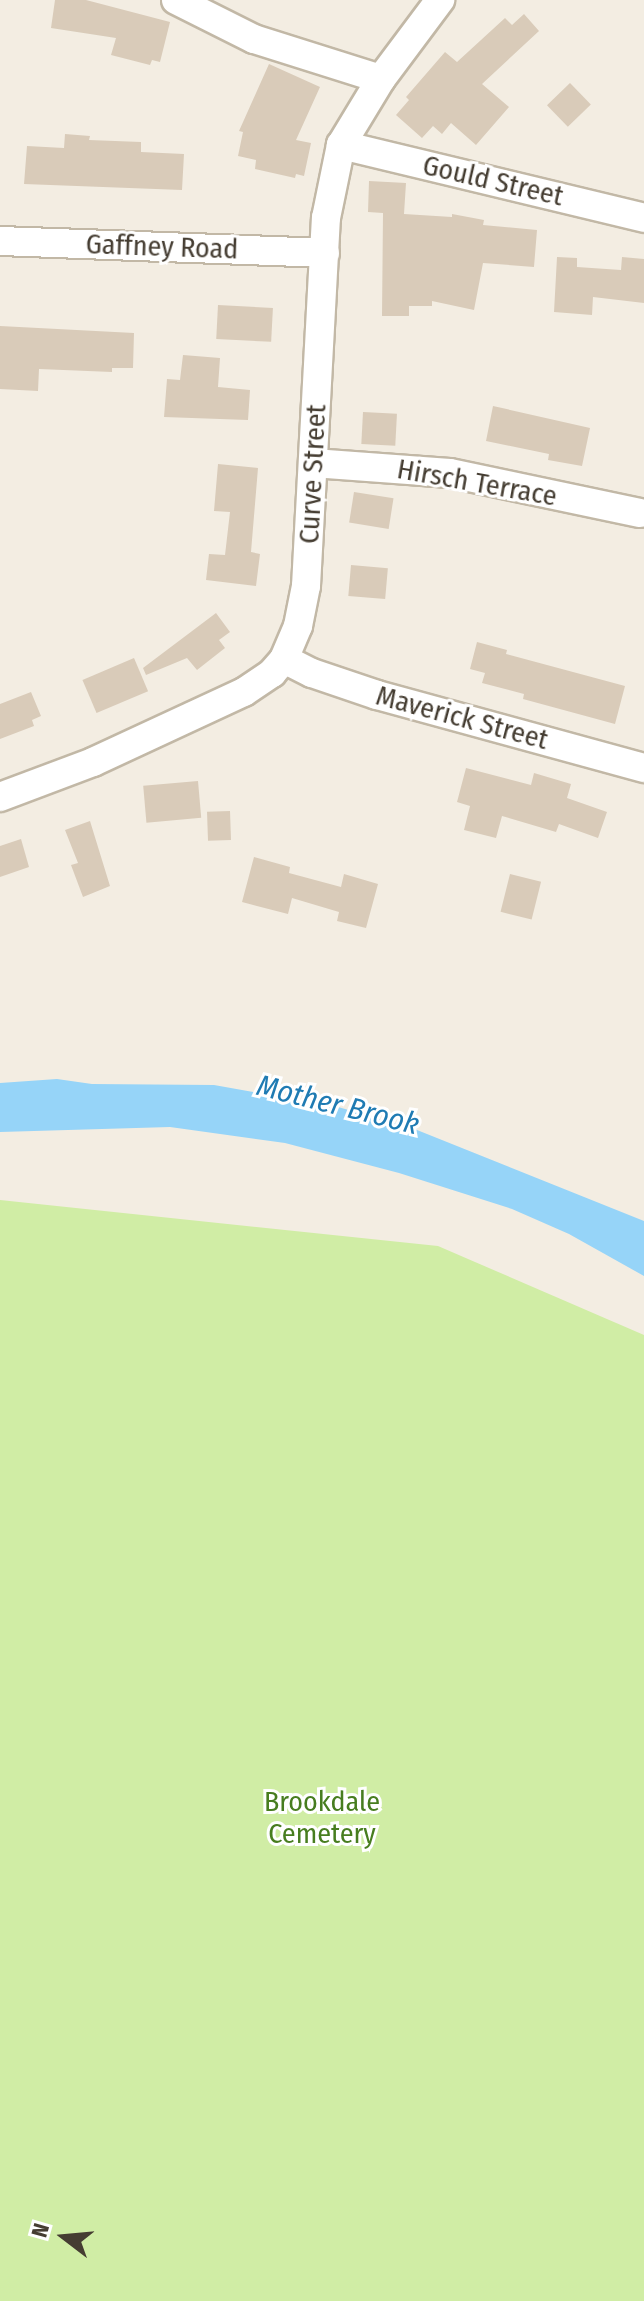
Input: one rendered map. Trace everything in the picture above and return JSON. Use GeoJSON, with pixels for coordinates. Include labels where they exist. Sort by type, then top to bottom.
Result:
{"type":"FeatureCollection","features":[{"type":"Feature","properties":{"kind":"street"},"geometry":{"type":"LineString","coordinates":[[176,0],[254,39],[381,79]]}},
{"type":"Feature","properties":{"kind":"street","name":"Curve Street"},"geometry":{"type":"LineString","coordinates":[[0,797],[93,762],[244,692],[272,673],[284,659],[292,643],[304,597],[326,218],[341,145],[381,79],[440,0]]}},
{"type":"Feature","properties":{"kind":"street","name":"Gould Street"},"geometry":{"type":"LineString","coordinates":[[341,145],[644,218]]}},
{"type":"Feature","properties":{"kind":"street","name":"Gaffney Road"},"geometry":{"type":"LineString","coordinates":[[0,241],[325,253]]}},
{"type":"Feature","properties":{"kind":"street","name":"Hirsch Terrace"},"geometry":{"type":"LineString","coordinates":[[313,463],[450,473],[640,513]]}},
{"type":"Feature","properties":{"kind":"street","name":"Maverick Street"},"geometry":{"type":"LineString","coordinates":[[284,659],[312,673],[377,695],[644,768]]}},
{"type":"Feature","properties":{"kind":"green space","name":"Brookdale Cemetery"},"geometry":{"type":"Polygon","coordinates":[[[0,1200],[438,1246],[644,1335],[644,2301],[0,2301],[0,1200]]]}},
{"type":"Feature","properties":{"kind":"water"},"geometry":{"type":"Polygon","coordinates":[[[57,1079],[92,1084],[214,1085],[338,1107],[412,1128],[644,1221],[644,1276],[569,1234],[512,1209],[399,1173],[285,1143],[170,1127],[0,1132],[0,1083],[57,1079]]]}},
{"type":"Feature","properties":{"kind":"building"},"geometry":{"type":"Polygon","coordinates":[[[55,0],[86,0],[170,22],[160,62],[152,60],[150,65],[111,55],[116,38],[51,28],[55,0]]]}},
{"type":"Feature","properties":{"kind":"building"},"geometry":{"type":"Polygon","coordinates":[[[524,14],[539,31],[482,84],[509,107],[476,145],[451,123],[442,134],[433,126],[422,138],[396,115],[409,100],[406,97],[445,52],[457,62],[505,18],[512,25],[524,14]]]}},
{"type":"Feature","properties":{"kind":"building"},"geometry":{"type":"Polygon","coordinates":[[[269,64],[320,87],[296,140],[311,143],[304,176],[296,174],[295,178],[255,169],[256,160],[238,156],[243,132],[239,131],[269,64]]]}},
{"type":"Feature","properties":{"kind":"building"},"geometry":{"type":"Polygon","coordinates":[[[570,83],[591,105],[568,127],[547,105],[570,83]]]}},
{"type":"Feature","properties":{"kind":"building"},"geometry":{"type":"Polygon","coordinates":[[[65,134],[90,136],[89,140],[141,142],[141,152],[184,154],[182,190],[24,184],[27,146],[64,148],[65,134]]]}},
{"type":"Feature","properties":{"kind":"building"},"geometry":{"type":"Polygon","coordinates":[[[369,181],[406,183],[404,214],[452,217],[452,214],[484,220],[483,225],[537,230],[534,267],[483,263],[474,310],[432,301],[432,306],[409,306],[409,316],[382,316],[383,213],[368,212],[369,181]]]}},
{"type":"Feature","properties":{"kind":"building"},"geometry":{"type":"Polygon","coordinates":[[[557,257],[577,258],[577,267],[621,270],[622,257],[644,259],[644,303],[593,297],[592,315],[554,312],[557,257]]]}},
{"type":"Feature","properties":{"kind":"building"},"geometry":{"type":"Polygon","coordinates":[[[218,305],[273,308],[271,342],[216,339],[218,305]]]}},
{"type":"Feature","properties":{"kind":"building"},"geometry":{"type":"Polygon","coordinates":[[[0,326],[134,333],[133,368],[112,368],[112,372],[39,369],[38,391],[0,389],[0,326]]]}},
{"type":"Feature","properties":{"kind":"building"},"geometry":{"type":"Polygon","coordinates":[[[183,355],[220,358],[218,387],[250,390],[248,420],[164,417],[167,379],[180,380],[183,355]]]}},
{"type":"Feature","properties":{"kind":"building"},"geometry":{"type":"Polygon","coordinates":[[[493,406],[590,428],[582,466],[548,460],[549,454],[486,441],[493,406]]]}},
{"type":"Feature","properties":{"kind":"building"},"geometry":{"type":"Polygon","coordinates":[[[363,412],[397,414],[395,446],[361,444],[363,412]]]}},
{"type":"Feature","properties":{"kind":"building"},"geometry":{"type":"Polygon","coordinates":[[[218,464],[258,468],[251,552],[260,554],[256,586],[206,580],[209,554],[225,555],[230,512],[214,511],[218,464]]]}},
{"type":"Feature","properties":{"kind":"building"},"geometry":{"type":"Polygon","coordinates":[[[354,492],[394,498],[389,529],[349,523],[354,492]]]}},
{"type":"Feature","properties":{"kind":"building"},"geometry":{"type":"Polygon","coordinates":[[[351,565],[388,568],[385,599],[348,596],[351,565]]]}},
{"type":"Feature","properties":{"kind":"building"},"geometry":{"type":"Polygon","coordinates":[[[216,613],[230,632],[219,640],[225,648],[197,670],[187,658],[146,675],[143,668],[216,613]]]}},
{"type":"Feature","properties":{"kind":"building"},"geometry":{"type":"Polygon","coordinates":[[[477,642],[507,650],[506,654],[625,686],[615,724],[523,699],[524,694],[482,683],[485,673],[470,669],[477,642]]]}},
{"type":"Feature","properties":{"kind":"building"},"geometry":{"type":"Polygon","coordinates":[[[134,658],[148,691],[97,713],[82,680],[134,658]]]}},
{"type":"Feature","properties":{"kind":"building"},"geometry":{"type":"Polygon","coordinates":[[[31,692],[41,716],[32,720],[34,726],[0,739],[0,704],[31,692]]]}},
{"type":"Feature","properties":{"kind":"building"},"geometry":{"type":"Polygon","coordinates":[[[466,768],[531,785],[534,773],[571,784],[567,798],[607,812],[598,838],[559,824],[556,832],[502,816],[496,838],[464,830],[470,806],[457,802],[466,768]]]}},
{"type":"Feature","properties":{"kind":"building"},"geometry":{"type":"Polygon","coordinates":[[[198,781],[201,818],[146,823],[143,786],[198,781]]]}},
{"type":"Feature","properties":{"kind":"building"},"geometry":{"type":"Polygon","coordinates":[[[230,811],[231,840],[208,841],[207,812],[230,811]]]}},
{"type":"Feature","properties":{"kind":"building"},"geometry":{"type":"Polygon","coordinates":[[[90,821],[110,886],[83,897],[71,865],[78,863],[65,830],[90,821]]]}},
{"type":"Feature","properties":{"kind":"building"},"geometry":{"type":"Polygon","coordinates":[[[21,839],[29,867],[0,877],[0,846],[21,839]]]}},
{"type":"Feature","properties":{"kind":"building"},"geometry":{"type":"Polygon","coordinates":[[[254,857],[290,867],[289,873],[341,887],[344,874],[378,884],[366,928],[337,921],[339,912],[292,898],[288,914],[242,902],[254,857]]]}},
{"type":"Feature","properties":{"kind":"building"},"geometry":{"type":"Polygon","coordinates":[[[510,874],[541,882],[532,920],[501,912],[510,874]]]}},
{"type":"Feature","properties":{"kind":"water label","name":"Mother Brook"},"geometry":{"type":"Point","coordinates":[338,1105]}}]}
